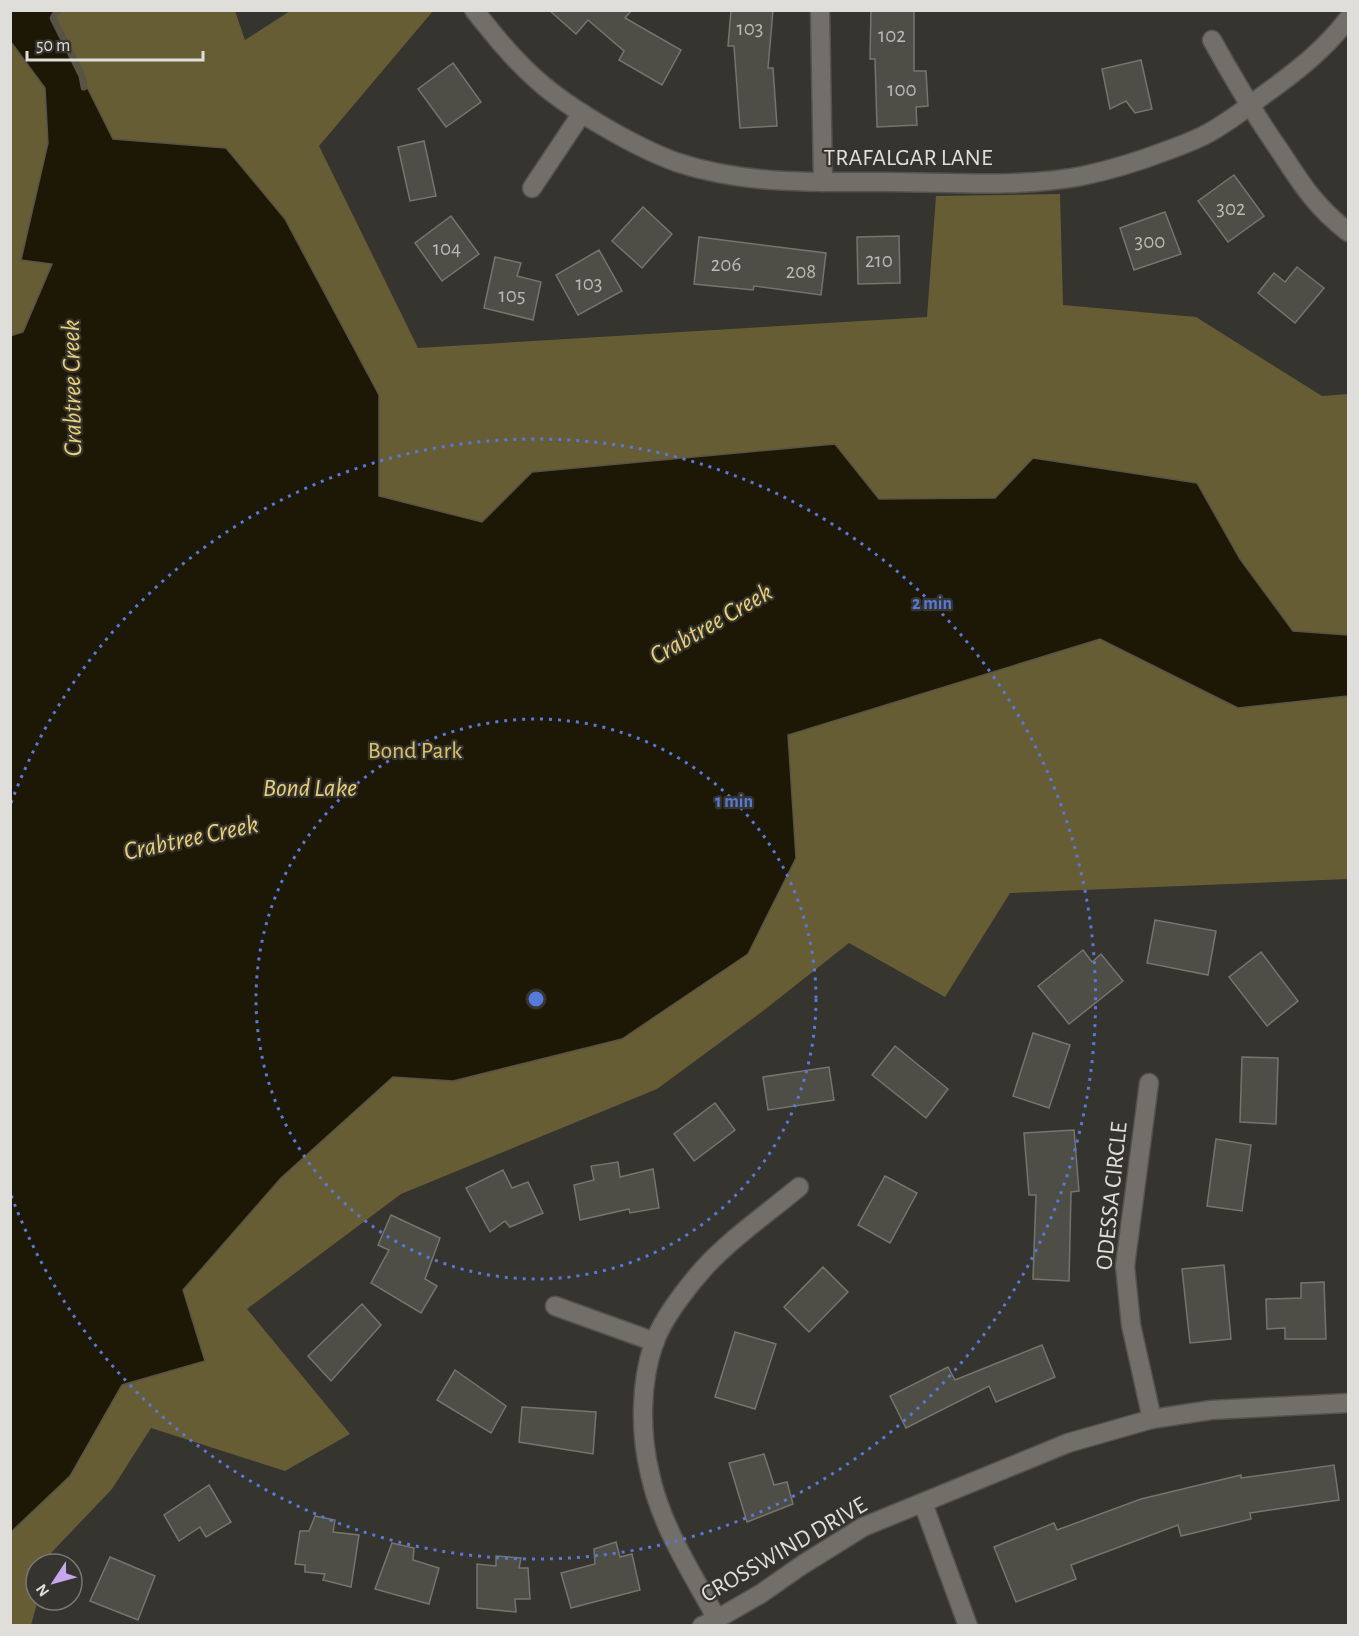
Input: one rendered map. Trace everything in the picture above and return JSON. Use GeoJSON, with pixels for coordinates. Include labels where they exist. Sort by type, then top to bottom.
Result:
{"type":"FeatureCollection","features":[{"type":"Feature","properties":{"kind":"street","name":"TRAFALGAR LANE"},"geometry":{"type":"LineString","coordinates":[[474,10],[504,47],[538,81],[582,113],[625,138],[674,161],[713,172],[753,179],[823,182],[1029,182],[1081,176],[1120,167],[1188,143],[1212,131],[1308,62],[1334,37],[1348,19]]}},
{"type":"Feature","properties":{"kind":"street"},"geometry":{"type":"LineString","coordinates":[[820,10],[823,182]]}},
{"type":"Feature","properties":{"kind":"street"},"geometry":{"type":"LineString","coordinates":[[1212,40],[1249,106],[1313,200],[1330,218],[1348,232]]}},
{"type":"Feature","properties":{"kind":"street"},"geometry":{"type":"LineString","coordinates":[[532,188],[582,113]]}},
{"type":"Feature","properties":{"kind":"street","name":"ODESSA CIRCLE"},"geometry":{"type":"LineString","coordinates":[[1149,1083],[1125,1266],[1131,1325],[1152,1419]]}},
{"type":"Feature","properties":{"kind":"street"},"geometry":{"type":"LineString","coordinates":[[709,1622],[662,1511],[650,1474],[644,1439],[643,1410],[647,1376],[655,1342],[677,1303],[704,1269],[717,1255],[799,1187]]}},
{"type":"Feature","properties":{"kind":"street"},"geometry":{"type":"LineString","coordinates":[[555,1306],[655,1342]]}},
{"type":"Feature","properties":{"kind":"street","name":"CROSSWIND DRIVE"},"geometry":{"type":"LineString","coordinates":[[709,1622],[762,1593],[863,1527],[1068,1443],[1152,1419],[1211,1410],[1348,1403]]}},
{"type":"Feature","properties":{"kind":"street"},"geometry":{"type":"LineString","coordinates":[[923,1503],[968,1626]]}},
{"type":"Feature","properties":{"kind":"green space","name":"Bond Lake"},"geometry":{"type":"Polygon","coordinates":[[[11,11],[235,11],[245,40],[290,11],[433,11],[319,146],[418,348],[927,317],[936,196],[1060,194],[1063,305],[1196,317],[1322,396],[1348,394],[1348,879],[1010,893],[945,997],[849,943],[763,1011],[657,1089],[401,1194],[247,1309],[350,1434],[285,1471],[151,1428],[112,1489],[52,1552],[24,1552],[24,1612],[35,1612],[31,1625],[11,1626],[11,11]]]}},
{"type":"Feature","properties":{"kind":"water","name":"Bond Lake"},"geometry":{"type":"Polygon","coordinates":[[[11,10],[59,11],[54,21],[113,139],[226,148],[285,219],[379,395],[379,496],[482,522],[532,472],[835,444],[879,499],[995,498],[1033,458],[1197,483],[1240,559],[1293,631],[1348,635],[1348,696],[1238,708],[1100,639],[788,735],[796,858],[748,954],[622,1039],[453,1081],[393,1077],[281,1178],[183,1290],[205,1361],[122,1385],[70,1476],[11,1532],[10,336],[23,332],[52,264],[21,260],[48,143],[45,88],[11,42],[11,10]]]}},
{"type":"Feature","properties":{"kind":"building"},"geometry":{"type":"Polygon","coordinates":[[[549,10],[632,10],[625,18],[681,50],[662,85],[619,60],[624,51],[588,20],[576,34],[549,10]]]}},
{"type":"Feature","properties":{"kind":"building"},"geometry":{"type":"Polygon","coordinates":[[[731,10],[773,10],[768,68],[773,68],[777,126],[740,128],[734,46],[728,46],[731,10]]]}},
{"type":"Feature","properties":{"kind":"building"},"geometry":{"type":"Polygon","coordinates":[[[871,10],[914,10],[914,71],[926,71],[928,106],[916,107],[917,125],[877,127],[875,59],[870,59],[871,10]]]}},
{"type":"Feature","properties":{"kind":"building"},"geometry":{"type":"Polygon","coordinates":[[[1141,60],[1152,109],[1135,113],[1126,101],[1110,109],[1102,69],[1141,60]]]}},
{"type":"Feature","properties":{"kind":"building"},"geometry":{"type":"Polygon","coordinates":[[[453,63],[481,102],[446,127],[418,89],[453,63]]]}},
{"type":"Feature","properties":{"kind":"building"},"geometry":{"type":"Polygon","coordinates":[[[424,141],[436,196],[410,201],[398,147],[424,141]]]}},
{"type":"Feature","properties":{"kind":"building"},"geometry":{"type":"Polygon","coordinates":[[[1234,175],[1264,216],[1228,242],[1198,201],[1234,175]]]}},
{"type":"Feature","properties":{"kind":"building"},"geometry":{"type":"Polygon","coordinates":[[[643,207],[672,234],[642,268],[612,241],[643,207]]]}},
{"type":"Feature","properties":{"kind":"building"},"geometry":{"type":"Polygon","coordinates":[[[1165,212],[1181,254],[1134,270],[1120,228],[1165,212]]]}},
{"type":"Feature","properties":{"kind":"building"},"geometry":{"type":"Polygon","coordinates":[[[451,216],[479,254],[442,281],[415,243],[451,216]]]}},
{"type":"Feature","properties":{"kind":"building"},"geometry":{"type":"Polygon","coordinates":[[[899,236],[900,283],[858,284],[857,237],[899,236]]]}},
{"type":"Feature","properties":{"kind":"building"},"geometry":{"type":"Polygon","coordinates":[[[699,237],[826,253],[821,295],[754,286],[753,290],[694,284],[699,237]]]}},
{"type":"Feature","properties":{"kind":"building"},"geometry":{"type":"Polygon","coordinates":[[[599,250],[622,291],[578,315],[556,275],[599,250]]]}},
{"type":"Feature","properties":{"kind":"building"},"geometry":{"type":"Polygon","coordinates":[[[495,257],[521,263],[517,276],[541,282],[533,320],[484,308],[495,257]]]}},
{"type":"Feature","properties":{"kind":"building"},"geometry":{"type":"Polygon","coordinates":[[[1297,267],[1324,288],[1295,323],[1258,293],[1274,273],[1285,282],[1297,267]]]}},
{"type":"Feature","properties":{"kind":"building"},"geometry":{"type":"Polygon","coordinates":[[[1155,920],[1216,931],[1208,975],[1147,963],[1155,920]]]}},
{"type":"Feature","properties":{"kind":"building"},"geometry":{"type":"Polygon","coordinates":[[[1083,950],[1092,962],[1101,954],[1123,981],[1069,1024],[1038,986],[1083,950]]]}},
{"type":"Feature","properties":{"kind":"building"},"geometry":{"type":"Polygon","coordinates":[[[1261,952],[1298,1001],[1267,1026],[1229,977],[1261,952]]]}},
{"type":"Feature","properties":{"kind":"building"},"geometry":{"type":"Polygon","coordinates":[[[1033,1033],[1070,1045],[1049,1108],[1013,1096],[1033,1033]]]}},
{"type":"Feature","properties":{"kind":"building"},"geometry":{"type":"Polygon","coordinates":[[[895,1046],[948,1089],[926,1118],[872,1075],[895,1046]]]}},
{"type":"Feature","properties":{"kind":"building"},"geometry":{"type":"Polygon","coordinates":[[[1242,1057],[1278,1058],[1276,1124],[1240,1122],[1242,1057]]]}},
{"type":"Feature","properties":{"kind":"building"},"geometry":{"type":"Polygon","coordinates":[[[829,1067],[834,1100],[768,1110],[763,1077],[829,1067]]]}},
{"type":"Feature","properties":{"kind":"building"},"geometry":{"type":"Polygon","coordinates":[[[715,1103],[735,1130],[694,1161],[674,1134],[715,1103]]]}},
{"type":"Feature","properties":{"kind":"building"},"geometry":{"type":"Polygon","coordinates":[[[1074,1130],[1079,1191],[1071,1192],[1069,1281],[1033,1279],[1036,1195],[1029,1195],[1024,1133],[1074,1130]]]}},
{"type":"Feature","properties":{"kind":"building"},"geometry":{"type":"Polygon","coordinates":[[[1216,1139],[1251,1145],[1242,1211],[1207,1206],[1216,1139]]]}},
{"type":"Feature","properties":{"kind":"building"},"geometry":{"type":"Polygon","coordinates":[[[618,1162],[620,1177],[653,1169],[659,1208],[630,1213],[629,1209],[580,1220],[574,1185],[594,1180],[591,1166],[618,1162]]]}},
{"type":"Feature","properties":{"kind":"building"},"geometry":{"type":"Polygon","coordinates":[[[503,1170],[512,1188],[528,1182],[543,1213],[510,1227],[505,1221],[490,1232],[466,1188],[503,1170]]]}},
{"type":"Feature","properties":{"kind":"building"},"geometry":{"type":"Polygon","coordinates":[[[885,1176],[917,1193],[890,1243],[858,1225],[885,1176]]]}},
{"type":"Feature","properties":{"kind":"building"},"geometry":{"type":"Polygon","coordinates":[[[391,1215],[440,1238],[425,1279],[437,1286],[421,1313],[371,1283],[389,1250],[378,1245],[391,1215]]]}},
{"type":"Feature","properties":{"kind":"building"},"geometry":{"type":"Polygon","coordinates":[[[1224,1265],[1231,1339],[1190,1343],[1182,1269],[1224,1265]]]}},
{"type":"Feature","properties":{"kind":"building"},"geometry":{"type":"Polygon","coordinates":[[[823,1267],[848,1292],[809,1332],[784,1307],[823,1267]]]}},
{"type":"Feature","properties":{"kind":"building"},"geometry":{"type":"Polygon","coordinates":[[[1324,1282],[1326,1339],[1285,1339],[1285,1328],[1267,1329],[1266,1299],[1301,1298],[1301,1283],[1324,1282]]]}},
{"type":"Feature","properties":{"kind":"building"},"geometry":{"type":"Polygon","coordinates":[[[362,1304],[381,1325],[331,1381],[308,1356],[362,1304]]]}},
{"type":"Feature","properties":{"kind":"building"},"geometry":{"type":"Polygon","coordinates":[[[735,1332],[776,1344],[755,1409],[715,1397],[735,1332]]]}},
{"type":"Feature","properties":{"kind":"building"},"geometry":{"type":"Polygon","coordinates":[[[1042,1345],[1055,1377],[996,1402],[989,1386],[906,1428],[890,1396],[948,1367],[955,1380],[1042,1345]]]}},
{"type":"Feature","properties":{"kind":"building"},"geometry":{"type":"Polygon","coordinates":[[[455,1370],[506,1406],[491,1433],[437,1400],[455,1370]]]}},
{"type":"Feature","properties":{"kind":"building"},"geometry":{"type":"Polygon","coordinates":[[[522,1407],[596,1412],[593,1454],[519,1442],[522,1407]]]}},
{"type":"Feature","properties":{"kind":"building"},"geometry":{"type":"Polygon","coordinates":[[[764,1454],[774,1485],[787,1482],[793,1504],[747,1522],[729,1463],[764,1454]]]}},
{"type":"Feature","properties":{"kind":"building"},"geometry":{"type":"Polygon","coordinates":[[[1334,1465],[1339,1500],[1250,1513],[1251,1519],[1181,1536],[1178,1525],[1071,1565],[1076,1579],[1016,1602],[994,1547],[1054,1523],[1057,1530],[1141,1499],[1241,1475],[1241,1478],[1334,1465]]]}},
{"type":"Feature","properties":{"kind":"building"},"geometry":{"type":"Polygon","coordinates":[[[209,1485],[231,1522],[206,1537],[200,1527],[179,1541],[164,1515],[209,1485]]]}},
{"type":"Feature","properties":{"kind":"building"},"geometry":{"type":"Polygon","coordinates":[[[315,1516],[335,1520],[333,1532],[359,1535],[351,1587],[323,1580],[325,1574],[305,1572],[305,1565],[295,1564],[300,1531],[309,1531],[315,1516]]]}},
{"type":"Feature","properties":{"kind":"building"},"geometry":{"type":"Polygon","coordinates":[[[616,1542],[620,1557],[632,1554],[640,1590],[571,1608],[561,1573],[595,1564],[594,1549],[616,1542]]]}},
{"type":"Feature","properties":{"kind":"building"},"geometry":{"type":"Polygon","coordinates":[[[392,1543],[414,1548],[413,1560],[439,1568],[429,1604],[375,1589],[392,1543]]]}},
{"type":"Feature","properties":{"kind":"building"},"geometry":{"type":"Polygon","coordinates":[[[496,1556],[521,1558],[519,1568],[528,1568],[530,1599],[515,1599],[516,1612],[477,1608],[477,1564],[496,1566],[496,1556]]]}},
{"type":"Feature","properties":{"kind":"building"},"geometry":{"type":"Polygon","coordinates":[[[110,1557],[155,1576],[138,1620],[90,1601],[110,1557]]]}},
{"type":"Feature","properties":{"kind":"waterway"},"geometry":{"type":"LineString","coordinates":[[58,10],[53,18],[82,76],[84,87]]}},
{"type":"Feature","properties":{"kind":"water label","name":"Crabtree Creek"},"geometry":{"type":"Point","coordinates":[72,388]}},
{"type":"Feature","properties":{"kind":"water label","name":"Crabtree Creek"},"geometry":{"type":"Point","coordinates":[711,624]}},
{"type":"Feature","properties":{"kind":"water label","name":"Crabtree Creek"},"geometry":{"type":"Point","coordinates":[191,838]}},
{"type":"Feature","properties":{"kind":"park label","name":"Bond Park"},"geometry":{"type":"Point","coordinates":[415,751]}}]}
